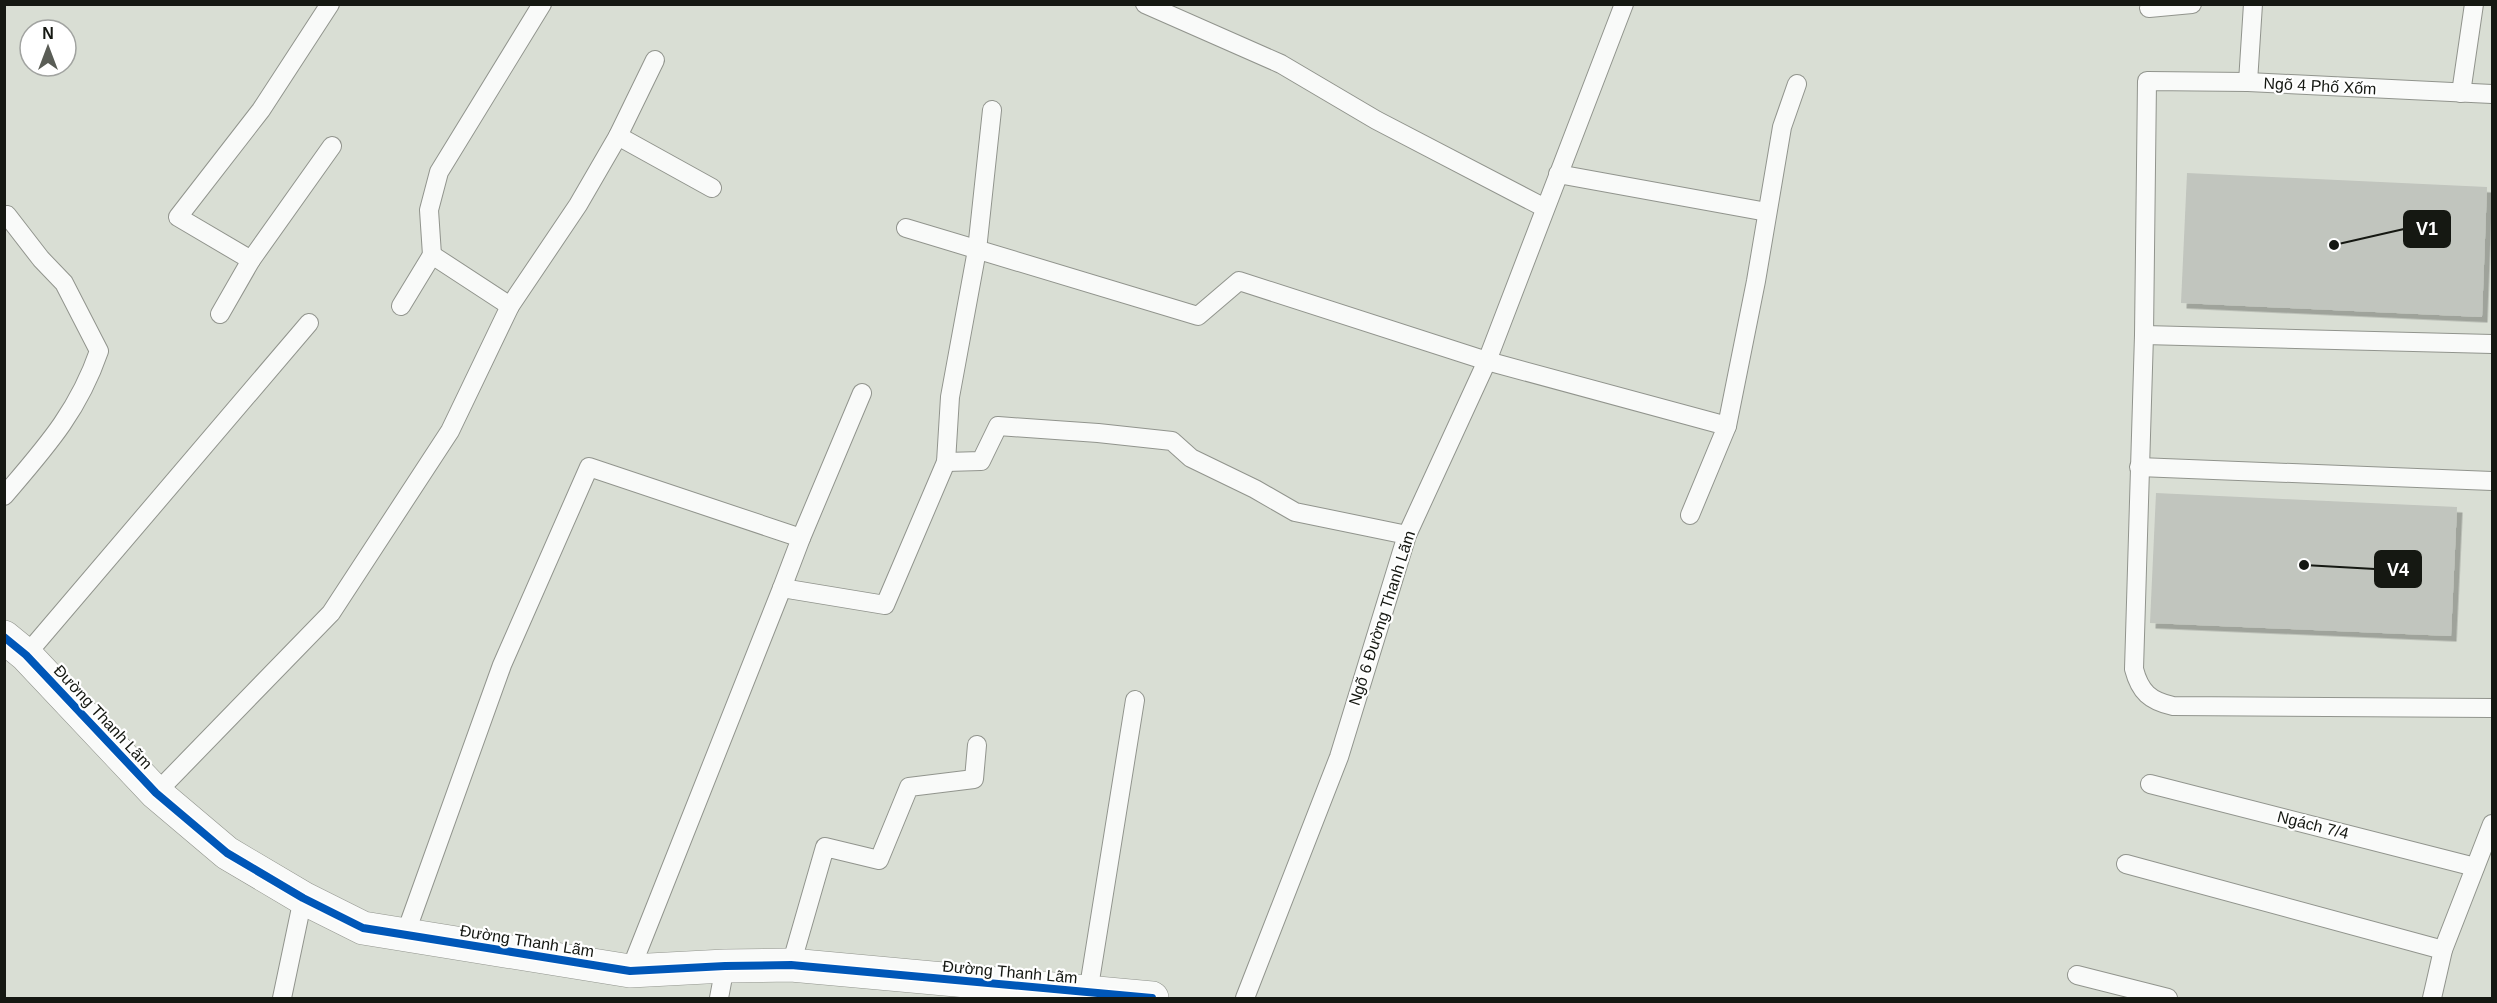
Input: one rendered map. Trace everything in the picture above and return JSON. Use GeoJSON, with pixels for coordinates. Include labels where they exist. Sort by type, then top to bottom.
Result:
{"type":"FeatureCollection","features":[{"type":"Feature","properties":{"kind":"street","name":"Đường Thanh Lãm"},"geometry":{"type":"LineString","coordinates":[[15,646],[156,793],[227,854],[303,898],[363,928],[630,971],[791,965],[1152,999]]}},
{"type":"Feature","properties":{"kind":"lane"},"geometry":{"type":"LineString","coordinates":[[251,260],[178,217],[261,110],[330,4]]}},
{"type":"Feature","properties":{"kind":"lane"},"geometry":{"type":"LineString","coordinates":[[401,306],[432,255],[429,210],[439,172],[542,4]]}},
{"type":"Feature","properties":{"kind":"lane"},"geometry":{"type":"LineString","coordinates":[[1145,4],[1281,64],[1376,120],[1545,208]]}},
{"type":"Feature","properties":{"kind":"lane","name":"Ngõ 6 Đường Thanh Lãm"},"geometry":{"type":"LineString","coordinates":[[1245,999],[1339,757],[1407,536],[1487,361],[1624,4]]}},
{"type":"Feature","properties":{"kind":"lane"},"geometry":{"type":"LineString","coordinates":[[2149,8],[2192,4]]}},
{"type":"Feature","properties":{"kind":"lane"},"geometry":{"type":"LineString","coordinates":[[2248,82],[2253,4]]}},
{"type":"Feature","properties":{"kind":"lane"},"geometry":{"type":"LineString","coordinates":[[2461,93],[2474,4]]}},
{"type":"Feature","properties":{"kind":"lane"},"geometry":{"type":"LineString","coordinates":[[156,793],[331,613],[450,431],[510,306],[578,205],[618,136],[655,60]]}},
{"type":"Feature","properties":{"kind":"lane","name":"Ngõ 4 Phố Xốm"},"geometry":{"type":"LineString","coordinates":[[2144,335],[2148,81],[2248,82],[2493,94]]}},
{"type":"Feature","properties":{"kind":"lane"},"geometry":{"type":"LineString","coordinates":[[1690,515],[1726,426],[1756,281],[1782,127],[1797,84]]}},
{"type":"Feature","properties":{"kind":"lane"},"geometry":{"type":"LineString","coordinates":[[782,588],[885,605],[946,462],[950,397],[977,250],[992,110]]}},
{"type":"Feature","properties":{"kind":"lane"},"geometry":{"type":"LineString","coordinates":[[618,136],[712,188]]}},
{"type":"Feature","properties":{"kind":"lane"},"geometry":{"type":"LineString","coordinates":[[220,314],[251,260],[332,146]]}},
{"type":"Feature","properties":{"kind":"lane"},"geometry":{"type":"LineString","coordinates":[[1558,174],[1767,212]]}},
{"type":"Feature","properties":{"kind":"lane"},"geometry":{"type":"LineString","coordinates":[[4,496],[60,430],[90,378],[99,351],[64,282],[41,259],[5,215]]}},
{"type":"Feature","properties":{"kind":"lane"},"geometry":{"type":"LineString","coordinates":[[906,228],[1198,316],[1239,281],[1487,361],[1726,426]]}},
{"type":"Feature","properties":{"kind":"lane"},"geometry":{"type":"LineString","coordinates":[[432,255],[510,306]]}},
{"type":"Feature","properties":{"kind":"lane"},"geometry":{"type":"LineString","coordinates":[[15,646],[309,323]]}},
{"type":"Feature","properties":{"kind":"lane"},"geometry":{"type":"LineString","coordinates":[[2493,344],[2144,335],[2134,669],[2137,682],[2145,694],[2157,702],[2173,706],[2493,708]]}},
{"type":"Feature","properties":{"kind":"lane"},"geometry":{"type":"LineString","coordinates":[[630,971],[801,538],[862,393]]}},
{"type":"Feature","properties":{"kind":"lane"},"geometry":{"type":"LineString","coordinates":[[946,462],[981,461],[998,426],[1172,441],[1191,458],[1255,489],[1295,512],[1407,536]]}},
{"type":"Feature","properties":{"kind":"lane"},"geometry":{"type":"LineString","coordinates":[[405,935],[502,665],[589,467],[801,538]]}},
{"type":"Feature","properties":{"kind":"lane"},"geometry":{"type":"LineString","coordinates":[[2139,467],[2493,481]]}},
{"type":"Feature","properties":{"kind":"lane"},"geometry":{"type":"LineString","coordinates":[[1088,993],[1135,700]]}},
{"type":"Feature","properties":{"kind":"lane"},"geometry":{"type":"LineString","coordinates":[[791,965],[825,847],[879,860],[909,787],[974,779],[976,745]]}},
{"type":"Feature","properties":{"kind":"lane","name":"Ngách 7/4"},"geometry":{"type":"LineString","coordinates":[[2150,783],[2475,867]]}},
{"type":"Feature","properties":{"kind":"lane"},"geometry":{"type":"LineString","coordinates":[[2432,999],[2443,950],[2493,824]]}},
{"type":"Feature","properties":{"kind":"lane"},"geometry":{"type":"LineString","coordinates":[[2126,864],[2443,950]]}},
{"type":"Feature","properties":{"kind":"lane"},"geometry":{"type":"LineString","coordinates":[[282,999],[303,898]]}},
{"type":"Feature","properties":{"kind":"lane"},"geometry":{"type":"LineString","coordinates":[[719,999],[725,966]]}},
{"type":"Feature","properties":{"kind":"lane"},"geometry":{"type":"LineString","coordinates":[[2077,975],[2168,999]]}},
{"type":"Feature","properties":{"kind":"building"},"geometry":{"type":"Polygon","coordinates":[[[2187,173],[2487,187],[2482,317],[2181,303],[2187,173]]]}},
{"type":"Feature","properties":{"kind":"building"},"geometry":{"type":"Polygon","coordinates":[[[2156,493],[2457,507],[2451,636],[2150,623],[2156,493]]]}},
{"type":"Feature","properties":{"kind":"cycle path"},"geometry":{"type":"LineString","coordinates":[[4,637],[26,655],[156,793],[227,853],[303,898],[363,928],[630,971],[791,965],[1152,998]]}},
{"type":"Feature","properties":{"kind":"place","name":"V1"},"geometry":{"type":"Point","coordinates":[2334,245]}},
{"type":"Feature","properties":{"kind":"place","name":"V4"},"geometry":{"type":"Point","coordinates":[2304,565]}}]}
